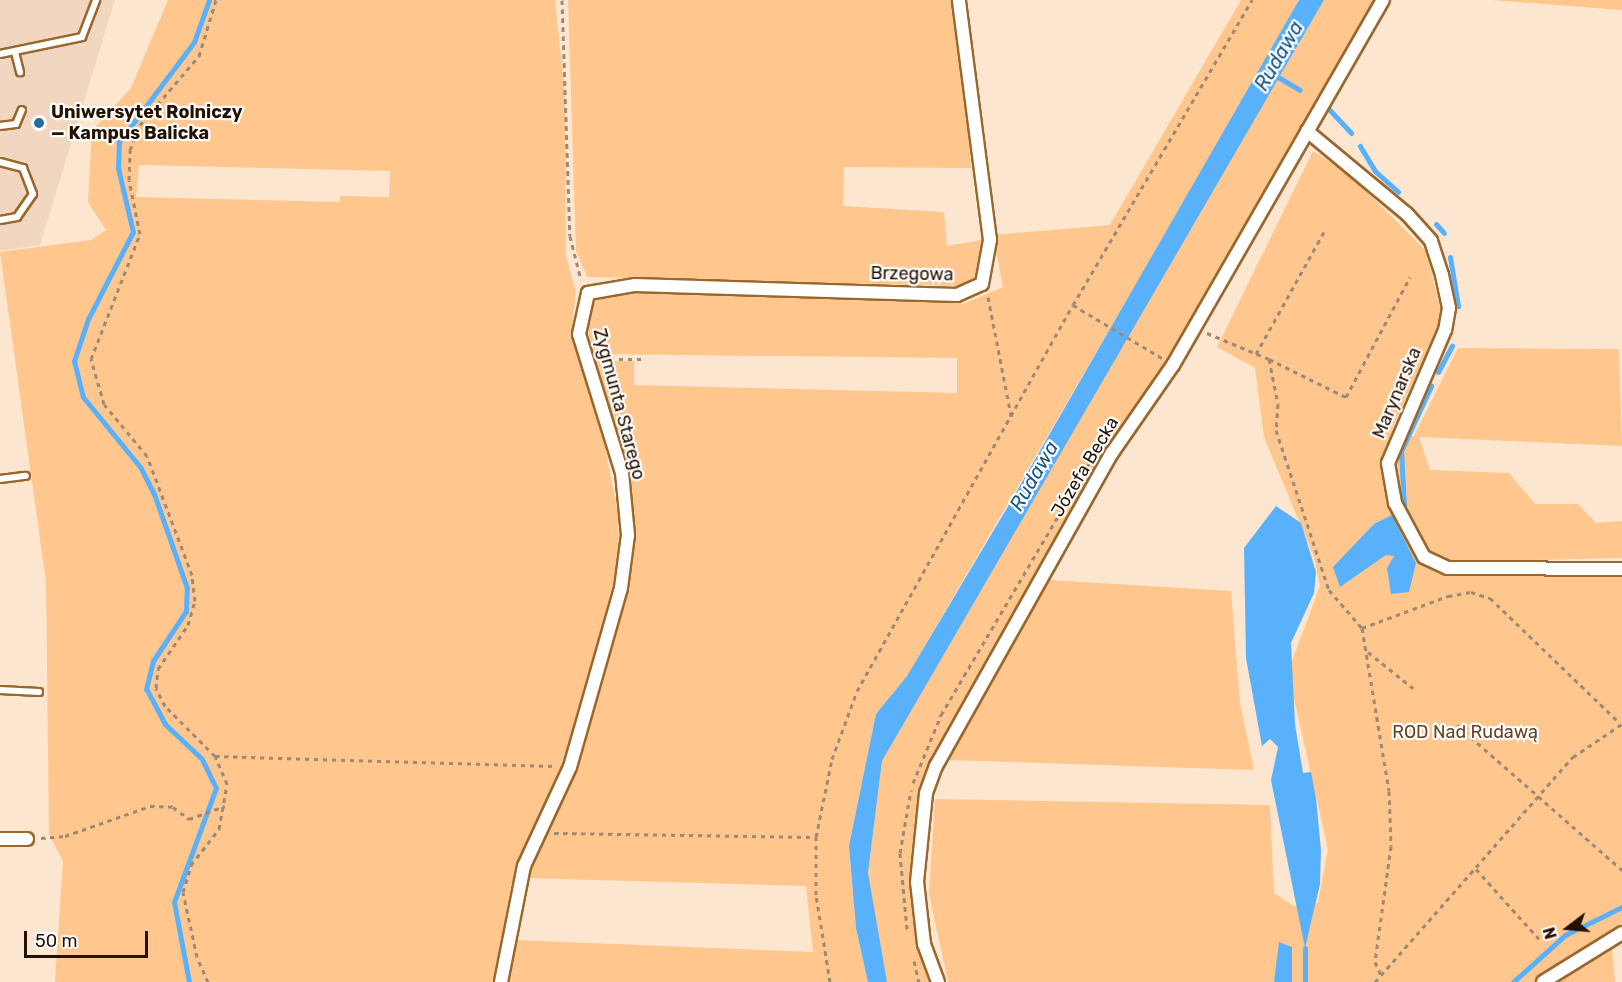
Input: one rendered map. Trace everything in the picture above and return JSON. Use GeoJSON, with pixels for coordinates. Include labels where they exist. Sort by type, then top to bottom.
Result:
{"type":"FeatureCollection","features":[{"type":"Feature","properties":{"kind":"street"},"geometry":{"type":"LineString","coordinates":[[959,0],[990,240],[982,284]]}},
{"type":"Feature","properties":{"kind":"street","name":"Józefa Becka"},"geometry":{"type":"LineString","coordinates":[[938,982],[924,944],[917,882],[926,793],[936,766],[1112,453],[1195,327],[1383,0]]}},
{"type":"Feature","properties":{"kind":"street","name":"Marynarska"},"geometry":{"type":"LineString","coordinates":[[1307,131],[1407,214],[1431,241],[1442,275],[1449,308],[1445,330],[1388,463],[1395,503],[1424,557],[1448,568],[1622,569]]}},
{"type":"Feature","properties":{"kind":"street","name":"Brzegowa"},"geometry":{"type":"LineString","coordinates":[[588,292],[635,285],[957,294],[982,284]]}},
{"type":"Feature","properties":{"kind":"street","name":"Zygmunta Starego"},"geometry":{"type":"LineString","coordinates":[[501,982],[524,866],[570,767],[621,588],[628,535],[622,473],[579,334],[588,292]]}},
{"type":"Feature","properties":{"kind":"street"},"geometry":{"type":"LineString","coordinates":[[0,839],[27,839]]}},
{"type":"Feature","properties":{"kind":"street"},"geometry":{"type":"LineString","coordinates":[[1543,982],[1622,933]]}},
{"type":"Feature","properties":{"kind":"lane"},"geometry":{"type":"LineString","coordinates":[[0,54],[81,37],[96,0]]}},
{"type":"Feature","properties":{"kind":"lane"},"geometry":{"type":"LineString","coordinates":[[15,52],[20,72]]}},
{"type":"Feature","properties":{"kind":"lane"},"geometry":{"type":"LineString","coordinates":[[0,126],[16,124],[22,110]]}},
{"type":"Feature","properties":{"kind":"lane"},"geometry":{"type":"LineString","coordinates":[[0,162],[23,168],[33,194],[17,217],[0,220]]}},
{"type":"Feature","properties":{"kind":"lane"},"geometry":{"type":"LineString","coordinates":[[0,479],[26,476]]}},
{"type":"Feature","properties":{"kind":"lane"},"geometry":{"type":"LineString","coordinates":[[0,690],[39,692]]}},
{"type":"Feature","properties":{"kind":"path"},"geometry":{"type":"LineString","coordinates":[[208,982],[194,948],[183,892],[191,865],[216,837],[226,806],[227,784],[215,756],[165,705],[156,688],[158,669],[188,625],[195,601],[192,575],[147,456],[104,404],[91,358],[140,234],[129,180],[130,150],[140,126],[199,56],[216,0]]}},
{"type":"Feature","properties":{"kind":"path"},"geometry":{"type":"LineString","coordinates":[[562,0],[570,236],[588,292]]}},
{"type":"Feature","properties":{"kind":"path"},"geometry":{"type":"LineString","coordinates":[[830,982],[816,895],[816,837],[832,759],[857,691],[1012,421],[1073,306],[1252,0]]}},
{"type":"Feature","properties":{"kind":"path"},"geometry":{"type":"LineString","coordinates":[[1256,354],[1325,230]]}},
{"type":"Feature","properties":{"kind":"path"},"geometry":{"type":"LineString","coordinates":[[1195,327],[1269,359],[1346,397],[1410,277]]}},
{"type":"Feature","properties":{"kind":"path"},"geometry":{"type":"LineString","coordinates":[[982,284],[1012,421]]}},
{"type":"Feature","properties":{"kind":"path"},"geometry":{"type":"LineString","coordinates":[[1073,306],[1160,357]]}},
{"type":"Feature","properties":{"kind":"path"},"geometry":{"type":"LineString","coordinates":[[587,359],[644,359]]}},
{"type":"Feature","properties":{"kind":"path"},"geometry":{"type":"LineString","coordinates":[[1269,359],[1278,404],[1276,430],[1329,590],[1362,628],[1367,651],[1389,791],[1391,846],[1375,962],[1381,975]]}},
{"type":"Feature","properties":{"kind":"path"},"geometry":{"type":"LineString","coordinates":[[1362,628],[1448,596],[1471,592],[1490,598],[1621,724],[1573,757],[1375,982]]}},
{"type":"Feature","properties":{"kind":"path"},"geometry":{"type":"LineString","coordinates":[[1367,651],[1413,688]]}},
{"type":"Feature","properties":{"kind":"path"},"geometry":{"type":"LineString","coordinates":[[1457,725],[1622,870]]}},
{"type":"Feature","properties":{"kind":"path"},"geometry":{"type":"LineString","coordinates":[[215,756],[570,767]]}},
{"type":"Feature","properties":{"kind":"path"},"geometry":{"type":"LineString","coordinates":[[27,839],[65,836],[150,806],[173,807],[189,819],[226,806]]}},
{"type":"Feature","properties":{"kind":"path"},"geometry":{"type":"LineString","coordinates":[[540,830],[566,835],[816,837]]}},
{"type":"Feature","properties":{"kind":"path"},"geometry":{"type":"LineString","coordinates":[[1475,868],[1539,939]]}},
{"type":"Feature","properties":{"kind":"shaded area","name":"Uniwersytet Rolniczy — Kampus Balicka"},"geometry":{"type":"Polygon","coordinates":[[[0,0],[115,0],[40,245],[0,251],[0,0]]]}},
{"type":"Feature","properties":{"kind":"green space"},"geometry":{"type":"Polygon","coordinates":[[[168,0],[555,0],[565,94],[566,256],[576,292],[572,326],[603,437],[618,514],[619,559],[574,734],[511,885],[494,982],[55,982],[63,861],[49,834],[46,582],[0,252],[91,240],[106,230],[88,202],[92,131],[131,88],[168,0]],[[139,165],[136,197],[340,202],[340,196],[389,197],[390,171],[139,165]]]}},
{"type":"Feature","properties":{"kind":"green space"},"geometry":{"type":"Polygon","coordinates":[[[568,0],[959,0],[971,168],[844,167],[843,206],[944,212],[947,246],[982,240],[977,278],[966,286],[587,277],[576,251],[568,0]]]}},
{"type":"Feature","properties":{"kind":"green space"},"geometry":{"type":"Polygon","coordinates":[[[1241,0],[1299,0],[1262,68],[1233,154],[1324,0],[1379,0],[943,740],[925,784],[917,830],[933,982],[887,982],[878,945],[868,873],[882,761],[1151,294],[1138,281],[907,676],[876,714],[849,846],[856,928],[868,982],[507,982],[515,940],[813,952],[806,886],[525,878],[573,772],[629,581],[630,527],[593,361],[634,361],[634,385],[957,393],[957,358],[591,354],[587,313],[594,299],[638,291],[937,296],[963,304],[1003,287],[993,235],[1110,225],[1241,0]]]}},
{"type":"Feature","properties":{"kind":"green space"},"geometry":{"type":"Polygon","coordinates":[[[1491,0],[1622,0],[1622,10],[1491,0]]]}},
{"type":"Feature","properties":{"kind":"green space","name":"ROD Nad Rudawą"},"geometry":{"type":"Polygon","coordinates":[[[1313,151],[1349,174],[1426,251],[1442,316],[1393,427],[1383,465],[1397,517],[1422,565],[1442,575],[1622,576],[1622,923],[1534,982],[948,982],[929,894],[935,799],[1270,805],[1274,893],[1294,906],[1318,903],[1328,849],[1288,672],[1320,586],[1314,557],[1264,437],[1255,368],[1217,347],[1313,151]]]}},
{"type":"Feature","properties":{"kind":"green space"},"geometry":{"type":"Polygon","coordinates":[[[1458,348],[1619,349],[1622,446],[1419,437],[1430,470],[1509,473],[1535,504],[1578,504],[1596,523],[1622,521],[1622,558],[1448,562],[1432,556],[1402,501],[1397,464],[1403,436],[1414,436],[1458,348]]]}},
{"type":"Feature","properties":{"kind":"green space"},"geometry":{"type":"Polygon","coordinates":[[[1049,580],[1231,591],[1240,703],[1254,770],[947,760],[1049,580]]]}},
{"type":"Feature","properties":{"kind":"green space"},"geometry":{"type":"Polygon","coordinates":[[[1612,946],[1615,982],[1556,982],[1561,976],[1612,946]]]}},
{"type":"Feature","properties":{"kind":"water","name":"Rudawa"},"geometry":{"type":"Polygon","coordinates":[[[1299,0],[1324,0],[882,761],[868,873],[887,982],[868,982],[856,928],[849,846],[876,714],[907,676],[1010,503],[1299,0]]]}},
{"type":"Feature","properties":{"kind":"water"},"geometry":{"type":"Polygon","coordinates":[[[1276,506],[1301,523],[1316,572],[1314,593],[1291,643],[1295,724],[1303,773],[1311,772],[1321,850],[1320,884],[1305,948],[1271,780],[1278,747],[1270,739],[1262,746],[1246,658],[1244,548],[1276,506]]]}},
{"type":"Feature","properties":{"kind":"water"},"geometry":{"type":"Polygon","coordinates":[[[1392,515],[1416,563],[1409,592],[1391,594],[1387,568],[1394,556],[1386,555],[1340,587],[1333,567],[1374,524],[1392,515]]]}},
{"type":"Feature","properties":{"kind":"water"},"geometry":{"type":"Polygon","coordinates":[[[1279,942],[1292,947],[1292,982],[1274,982],[1279,942]]]}},
{"type":"Feature","properties":{"kind":"waterway"},"geometry":{"type":"LineString","coordinates":[[189,982],[174,902],[216,788],[202,759],[165,724],[146,689],[153,661],[186,611],[187,588],[154,494],[141,468],[83,397],[74,361],[88,319],[133,232],[118,168],[119,142],[194,42],[209,0]]}},
{"type":"Feature","properties":{"kind":"waterway","name":"Rudawa"},"geometry":{"type":"LineString","coordinates":[[1273,74],[1300,90]]}},
{"type":"Feature","properties":{"kind":"waterway"},"geometry":{"type":"LineString","coordinates":[[1326,106],[1351,133]]}},
{"type":"Feature","properties":{"kind":"waterway"},"geometry":{"type":"LineString","coordinates":[[1360,146],[1375,171],[1398,192]]}},
{"type":"Feature","properties":{"kind":"waterway"},"geometry":{"type":"LineString","coordinates":[[1436,224],[1444,233]]}},
{"type":"Feature","properties":{"kind":"waterway"},"geometry":{"type":"LineString","coordinates":[[1450,257],[1458,306]]}},
{"type":"Feature","properties":{"kind":"waterway"},"geometry":{"type":"LineString","coordinates":[[1438,372],[1452,346]]}},
{"type":"Feature","properties":{"kind":"waterway"},"geometry":{"type":"LineString","coordinates":[[1404,505],[1401,451],[1431,386]]}},
{"type":"Feature","properties":{"kind":"waterway"},"geometry":{"type":"LineString","coordinates":[[1513,982],[1565,935],[1622,907]]}},
{"type":"Feature","properties":{"kind":"waterway"},"geometry":{"type":"LineString","coordinates":[[1305,948],[1305,982]]}},
{"type":"Feature","properties":{"kind":"place","name":"Uniwersytet Rolniczy — Kampus Balicka"},"geometry":{"type":"Point","coordinates":[39,123]}}]}
